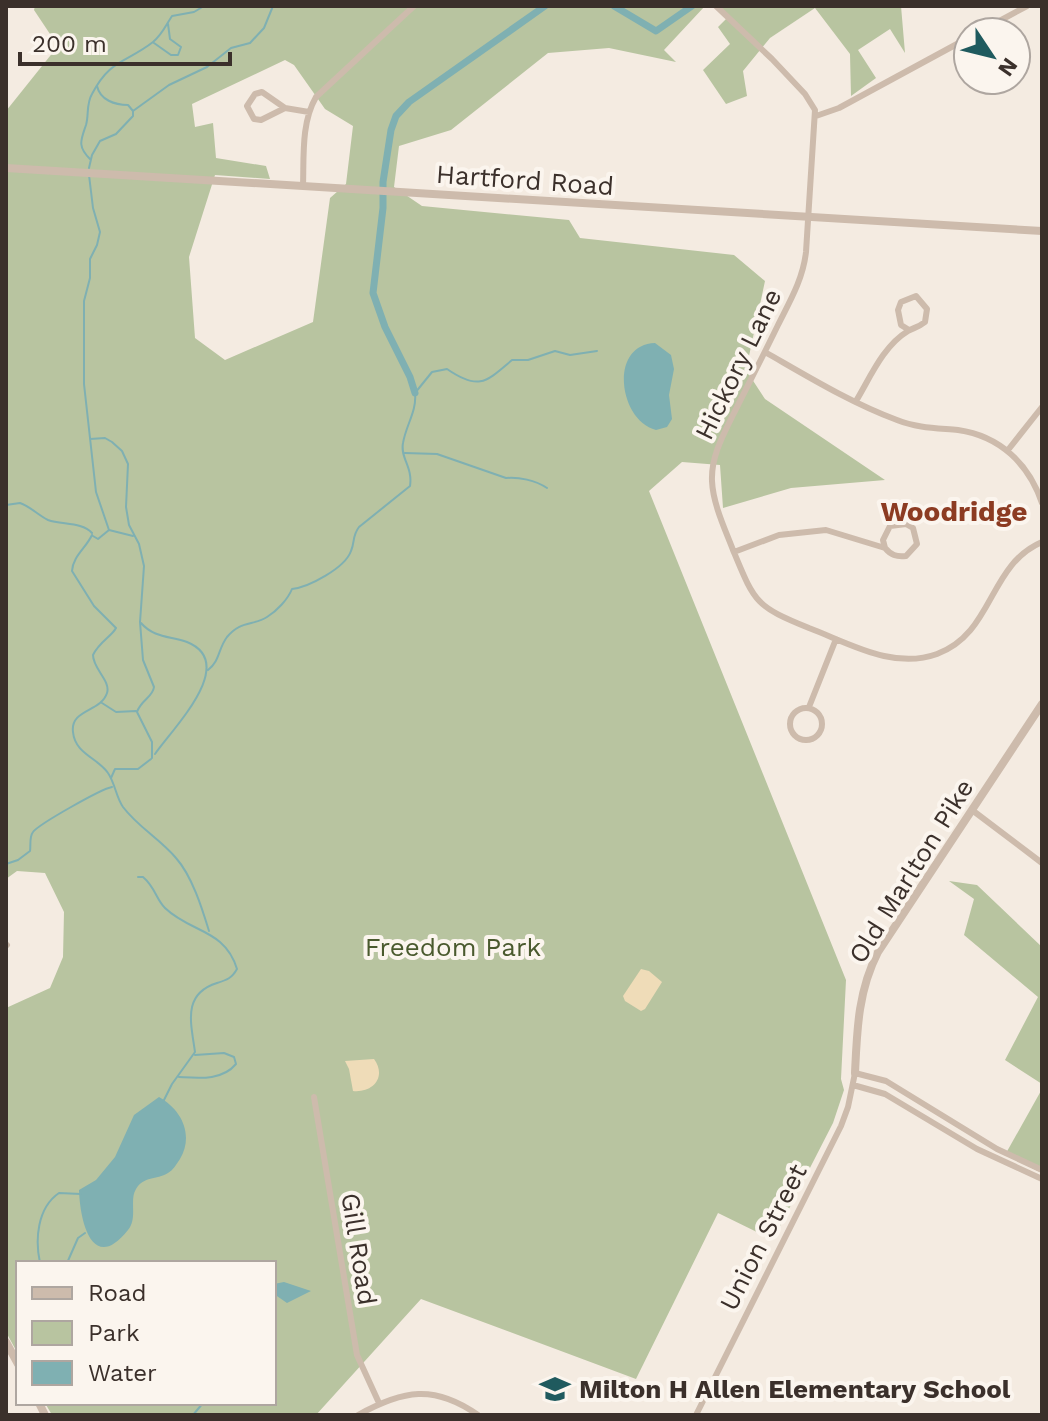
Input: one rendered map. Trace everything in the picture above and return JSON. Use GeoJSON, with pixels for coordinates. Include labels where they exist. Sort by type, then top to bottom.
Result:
{"type":"FeatureCollection","features":[{"type":"Feature","properties":{"kind":"street"},"geometry":{"type":"LineString","coordinates":[[303,186],[309,112],[322,90],[414,6]]}},
{"type":"Feature","properties":{"kind":"street"},"geometry":{"type":"LineString","coordinates":[[716,6],[805,94],[816,116],[839,108],[952,47]]}},
{"type":"Feature","properties":{"kind":"street"},"geometry":{"type":"LineString","coordinates":[[1009,16],[1027,6]]}},
{"type":"Feature","properties":{"kind":"street"},"geometry":{"type":"LineString","coordinates":[[285,108],[261,120],[254,119],[247,106],[255,94],[262,92],[285,108],[309,112]]}},
{"type":"Feature","properties":{"kind":"street","name":"Hickory Lane"},"geometry":{"type":"LineString","coordinates":[[816,116],[805,260],[799,282],[723,435],[714,462],[712,480],[715,497],[750,591],[760,604],[783,618],[868,652],[892,658],[927,656],[944,650],[967,634],[980,620],[1014,559],[1042,542]]}},
{"type":"Feature","properties":{"kind":"street","name":"Hartford Road"},"geometry":{"type":"LineString","coordinates":[[6,168],[1042,231]]}},
{"type":"Feature","properties":{"kind":"street"},"geometry":{"type":"LineString","coordinates":[[856,401],[882,358],[909,330],[917,329],[925,322],[928,314],[923,302],[916,296],[901,302],[898,310],[901,325],[909,330]]}},
{"type":"Feature","properties":{"kind":"street"},"geometry":{"type":"LineString","coordinates":[[765,352],[856,401],[905,423],[980,435],[1008,450],[1030,476],[1042,503]]}},
{"type":"Feature","properties":{"kind":"street"},"geometry":{"type":"LineString","coordinates":[[1008,450],[1042,407]]}},
{"type":"Feature","properties":{"kind":"street"},"geometry":{"type":"LineString","coordinates":[[734,552],[779,535],[826,530],[885,548],[898,557],[913,551],[917,536],[913,528],[906,524],[890,526],[883,540],[885,548]]}},
{"type":"Feature","properties":{"kind":"street"},"geometry":{"type":"LineString","coordinates":[[809,707],[836,639]]}},
{"type":"Feature","properties":{"kind":"street","name":"Old Marlton Pike"},"geometry":{"type":"LineString","coordinates":[[855,1073],[858,1013],[870,967],[921,882],[1042,704]]}},
{"type":"Feature","properties":{"kind":"street"},"geometry":{"type":"LineString","coordinates":[[809,707],[822,720],[822,730],[807,741],[791,733],[789,724],[792,715],[799,709],[809,707]]}},
{"type":"Feature","properties":{"kind":"street"},"geometry":{"type":"LineString","coordinates":[[972,810],[1042,863]]}},
{"type":"Feature","properties":{"kind":"street"},"geometry":{"type":"LineString","coordinates":[[855,1073],[886,1081],[997,1149],[1042,1170]]}},
{"type":"Feature","properties":{"kind":"street","name":"Union Street"},"geometry":{"type":"LineString","coordinates":[[696,1415],[841,1126],[855,1073]]}},
{"type":"Feature","properties":{"kind":"street"},"geometry":{"type":"LineString","coordinates":[[853,1085],[885,1094],[977,1149],[1042,1179]]}},
{"type":"Feature","properties":{"kind":"street","name":"Gill Road"},"geometry":{"type":"LineString","coordinates":[[314,1097],[357,1355],[379,1403]]}},
{"type":"Feature","properties":{"kind":"street"},"geometry":{"type":"LineString","coordinates":[[6,1342],[16,1360]]}},
{"type":"Feature","properties":{"kind":"street"},"geometry":{"type":"LineString","coordinates":[[358,1415],[379,1403],[406,1394],[432,1394],[457,1401],[478,1415]]}},
{"type":"Feature","properties":{"kind":"green space","name":"Freedom Park"},"geometry":{"type":"Polygon","coordinates":[[[35,6],[705,6],[664,50],[676,62],[609,48],[548,53],[451,130],[399,146],[394,187],[422,206],[569,220],[580,238],[734,255],[765,281],[746,370],[765,399],[885,480],[791,488],[723,508],[720,465],[682,462],[649,491],[846,980],[841,1079],[844,1090],[833,1123],[773,1240],[718,1213],[636,1379],[421,1299],[316,1415],[52,1415],[46,1405],[276,1405],[276,1261],[16,1261],[16,1350],[6,1332],[6,1008],[50,988],[63,957],[64,912],[45,873],[17,871],[6,879],[6,111],[58,46],[34,10],[35,6]],[[285,60],[192,104],[195,127],[213,123],[216,158],[266,166],[270,179],[215,175],[189,257],[195,338],[225,360],[313,322],[330,198],[346,184],[353,126],[325,109],[294,65],[285,60]]]}},
{"type":"Feature","properties":{"kind":"green space"},"geometry":{"type":"Polygon","coordinates":[[[718,6],[901,6],[905,53],[890,29],[858,50],[876,78],[851,96],[850,54],[815,8],[770,38],[743,71],[747,96],[726,104],[703,70],[730,44],[718,27],[728,17],[718,6]]]}},
{"type":"Feature","properties":{"kind":"green space"},"geometry":{"type":"Polygon","coordinates":[[[949,881],[977,885],[1042,947],[1042,1084],[1005,1060],[1038,997],[964,935],[974,899],[949,881]]]}},
{"type":"Feature","properties":{"kind":"green space"},"geometry":{"type":"Polygon","coordinates":[[[1042,1089],[1042,1173],[1005,1155],[1042,1089]]]}},
{"type":"Feature","properties":{"kind":"sand"},"geometry":{"type":"Polygon","coordinates":[[[641,969],[649,971],[662,982],[641,1011],[625,1001],[623,996],[641,969]]]}},
{"type":"Feature","properties":{"kind":"sand"},"geometry":{"type":"Polygon","coordinates":[[[374,1059],[379,1072],[376,1082],[367,1089],[353,1091],[345,1061],[374,1059]]]}},
{"type":"Feature","properties":{"kind":"water"},"geometry":{"type":"Polygon","coordinates":[[[655,343],[671,355],[674,369],[669,395],[672,419],[667,427],[656,430],[643,424],[634,413],[624,384],[630,356],[640,347],[655,343]]]}},
{"type":"Feature","properties":{"kind":"water"},"geometry":{"type":"Polygon","coordinates":[[[159,1097],[174,1109],[183,1124],[186,1132],[184,1150],[170,1172],[146,1180],[136,1189],[128,1230],[106,1247],[97,1245],[86,1229],[79,1190],[96,1180],[115,1157],[134,1115],[159,1097]]]}},
{"type":"Feature","properties":{"kind":"water"},"geometry":{"type":"Polygon","coordinates":[[[284,1282],[311,1291],[287,1303],[276,1295],[276,1284],[284,1282]]]}},
{"type":"Feature","properties":{"kind":"waterway"},"geometry":{"type":"LineString","coordinates":[[90,159],[83,150],[82,139],[89,102],[105,74],[156,39],[172,16],[194,12],[204,6]]}},
{"type":"Feature","properties":{"kind":"waterway"},"geometry":{"type":"LineString","coordinates":[[89,168],[100,141],[116,134],[133,116],[133,111],[169,85],[207,67],[231,48],[250,43],[264,28],[273,6]]}},
{"type":"Feature","properties":{"kind":"waterway"},"geometry":{"type":"LineString","coordinates":[[415,393],[373,293],[391,130],[396,116],[409,102],[545,6]]}},
{"type":"Feature","properties":{"kind":"waterway"},"geometry":{"type":"LineString","coordinates":[[614,6],[656,31],[692,6]]}},
{"type":"Feature","properties":{"kind":"waterway"},"geometry":{"type":"LineString","coordinates":[[154,43],[171,55],[178,55],[181,47],[170,39],[168,24]]}},
{"type":"Feature","properties":{"kind":"waterway"},"geometry":{"type":"LineString","coordinates":[[97,86],[105,98],[113,103],[128,105],[133,111]]}},
{"type":"Feature","properties":{"kind":"waterway"},"geometry":{"type":"LineString","coordinates":[[89,175],[100,232],[90,259],[90,278],[84,301],[84,384],[96,492],[109,530]]}},
{"type":"Feature","properties":{"kind":"waterway"},"geometry":{"type":"LineString","coordinates":[[208,670],[232,632],[262,620],[285,601],[292,589],[317,581],[342,564],[352,548],[359,527],[410,486],[403,443],[415,393],[432,372],[447,369],[475,382],[495,374],[512,360],[528,360],[555,351],[570,355],[597,351]]}},
{"type":"Feature","properties":{"kind":"waterway"},"geometry":{"type":"LineString","coordinates":[[90,439],[105,438],[112,442],[122,451],[128,464],[126,507],[144,566],[140,622],[143,660],[154,687],[137,712],[152,742],[152,758]]}},
{"type":"Feature","properties":{"kind":"waterway"},"geometry":{"type":"LineString","coordinates":[[405,453],[437,454],[506,478],[527,480],[547,488]]}},
{"type":"Feature","properties":{"kind":"waterway"},"geometry":{"type":"LineString","coordinates":[[6,505],[20,503],[48,520],[77,525],[92,533]]}},
{"type":"Feature","properties":{"kind":"waterway"},"geometry":{"type":"LineString","coordinates":[[109,530],[133,536]]}},
{"type":"Feature","properties":{"kind":"waterway"},"geometry":{"type":"LineString","coordinates":[[93,536],[98,539],[109,530]]}},
{"type":"Feature","properties":{"kind":"waterway"},"geometry":{"type":"LineString","coordinates":[[92,535],[72,571],[94,606],[116,628],[93,655],[108,688],[107,693],[99,704],[76,719],[73,724],[75,739],[82,751],[108,773],[129,814],[182,865],[209,931]]}},
{"type":"Feature","properties":{"kind":"waterway"},"geometry":{"type":"LineString","coordinates":[[141,623],[157,634],[187,642],[201,652],[206,665],[197,696],[155,754]]}},
{"type":"Feature","properties":{"kind":"waterway"},"geometry":{"type":"LineString","coordinates":[[102,703],[116,712],[136,711]]}},
{"type":"Feature","properties":{"kind":"waterway"},"geometry":{"type":"LineString","coordinates":[[111,778],[115,769],[138,769],[151,759]]}},
{"type":"Feature","properties":{"kind":"waterway"},"geometry":{"type":"LineString","coordinates":[[6,864],[30,851],[31,836],[38,828],[112,787]]}},
{"type":"Feature","properties":{"kind":"waterway"},"geometry":{"type":"LineString","coordinates":[[138,877],[147,881],[162,904],[175,916],[224,946],[237,969],[229,978],[198,994],[191,1011],[195,1052],[163,1102]]}},
{"type":"Feature","properties":{"kind":"waterway"},"geometry":{"type":"LineString","coordinates":[[179,1077],[217,1076],[236,1064],[234,1057],[224,1053],[195,1055]]}},
{"type":"Feature","properties":{"kind":"waterway"},"geometry":{"type":"LineString","coordinates":[[40,1261],[39,1225],[46,1207],[59,1193],[81,1194]]}},
{"type":"Feature","properties":{"kind":"waterway"},"geometry":{"type":"LineString","coordinates":[[68,1261],[78,1238],[85,1233]]}},
{"type":"Feature","properties":{"kind":"waterway"},"geometry":{"type":"LineString","coordinates":[[193,1415],[201,1405]]}},
{"type":"Feature","properties":{"kind":"place","name":"Milton H Allen Elementary School"},"geometry":{"type":"Point","coordinates":[555,1389]}},
{"type":"Feature","properties":{"kind":"district","name":"Woodridge"},"geometry":{"type":"Point","coordinates":[954,511]}}]}
